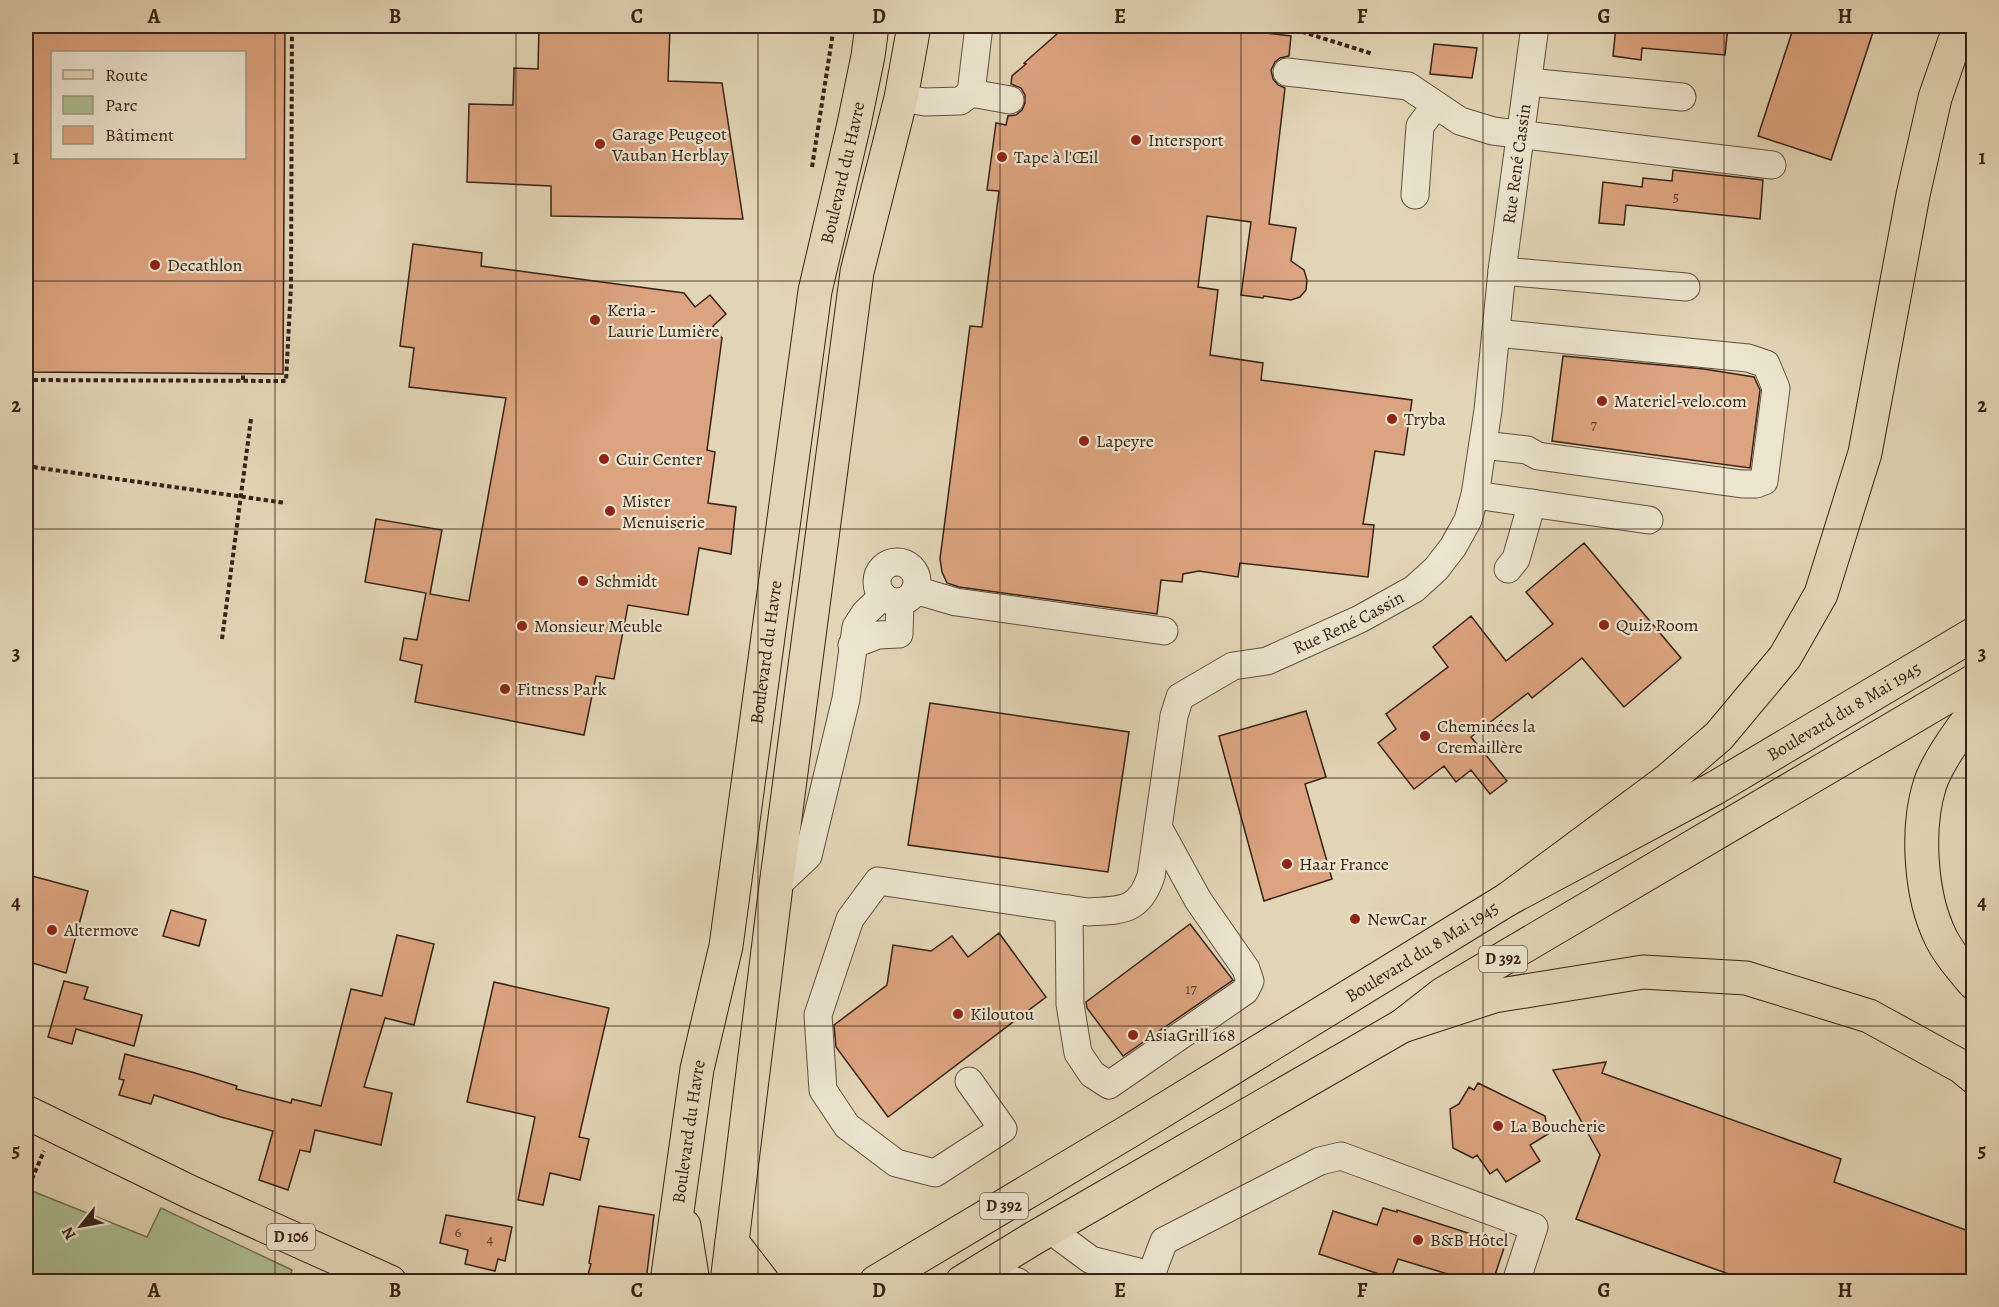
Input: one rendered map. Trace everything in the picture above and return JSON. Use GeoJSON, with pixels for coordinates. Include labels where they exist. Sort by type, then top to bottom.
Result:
{"type":"FeatureCollection","features":[{"type":"Feature","properties":{"kind":"main road","name":"Boulevard du Havre"},"geometry":{"type":"LineString","coordinates":[[667,1281],[697,1070],[727,938],[815,291],[854,124],[872,26]]}},
{"type":"Feature","properties":{"kind":"main road","name":"Boulevard du Havre"},"geometry":{"type":"LineString","coordinates":[[727,1281],[776,886],[857,272],[901,98],[914,26]]}},
{"type":"Feature","properties":{"kind":"main road"},"geometry":{"type":"LineString","coordinates":[[1508,899],[1668,780],[1719,736],[1785,657],[1821,594],[1865,453],[1913,195],[1935,98],[1960,26]]}},
{"type":"Feature","properties":{"kind":"main road","name":"Boulevard du 8 Mai 1945"},"geometry":{"type":"LineString","coordinates":[[876,1281],[1131,1130],[1508,899],[1715,788],[1974,634]]}},
{"type":"Feature","properties":{"kind":"main road","name":"D 392"},"geometry":{"type":"LineString","coordinates":[[972,1275],[1402,1026],[1454,988],[1974,681]]}},
{"type":"Feature","properties":{"kind":"main road"},"geometry":{"type":"LineString","coordinates":[[1974,713],[1958,732],[1930,783],[1923,822],[1923,859],[1928,900],[1941,938],[1974,983]]}},
{"type":"Feature","properties":{"kind":"main road"},"geometry":{"type":"LineString","coordinates":[[1402,964],[1428,1006]]}},
{"type":"Feature","properties":{"kind":"main road"},"geometry":{"type":"LineString","coordinates":[[1402,1026],[1494,996],[1643,972],[1746,978],[1869,1016],[1962,1067],[1974,1077]]}},
{"type":"Feature","properties":{"kind":"main road","name":"D 106"},"geometry":{"type":"LineString","coordinates":[[37,1128],[192,1193],[390,1281]]}},
{"type":"Feature","properties":{"kind":"main road"},"geometry":{"type":"LineString","coordinates":[[678,1195],[693,1281]]}},
{"type":"Feature","properties":{"kind":"main road"},"geometry":{"type":"LineString","coordinates":[[732,1242],[763,1281]]}},
{"type":"Feature","properties":{"kind":"street"},"geometry":{"type":"LineString","coordinates":[[971,93],[979,26]]}},
{"type":"Feature","properties":{"kind":"street","name":"Rue René Cassin"},"geometry":{"type":"LineString","coordinates":[[969,1081],[1003,1129],[935,1173],[896,1163],[847,1126],[823,1090],[818,1015],[850,919],[878,881],[1088,912],[1122,910],[1135,904],[1146,892],[1151,876],[1174,716],[1180,697],[1233,666],[1267,661],[1360,619],[1414,589],[1436,569],[1453,547],[1468,520],[1475,495],[1483,445],[1502,271],[1535,26]]}},
{"type":"Feature","properties":{"kind":"street"},"geometry":{"type":"LineString","coordinates":[[1287,72],[1408,86],[1460,121],[1493,131],[1772,165]]}},
{"type":"Feature","properties":{"kind":"street"},"geometry":{"type":"LineString","coordinates":[[1528,82],[1682,97]]}},
{"type":"Feature","properties":{"kind":"street"},"geometry":{"type":"LineString","coordinates":[[901,98],[925,102],[960,101],[971,93],[1010,100]]}},
{"type":"Feature","properties":{"kind":"street"},"geometry":{"type":"LineString","coordinates":[[1415,195],[1420,126],[1436,105]]}},
{"type":"Feature","properties":{"kind":"street"},"geometry":{"type":"LineString","coordinates":[[1502,271],[1686,287]]}},
{"type":"Feature","properties":{"kind":"street"},"geometry":{"type":"LineString","coordinates":[[1483,445],[1527,450],[1538,456],[1549,458],[1756,484],[1764,481],[1776,388],[1766,364],[1748,358],[1496,333]]}},
{"type":"Feature","properties":{"kind":"street"},"geometry":{"type":"LineString","coordinates":[[1475,495],[1649,520]]}},
{"type":"Feature","properties":{"kind":"street"},"geometry":{"type":"LineString","coordinates":[[1508,569],[1516,559],[1532,503]]}},
{"type":"Feature","properties":{"kind":"street"},"geometry":{"type":"LineString","coordinates":[[776,886],[808,856],[846,699],[856,627],[865,613],[900,596],[1164,631]]}},
{"type":"Feature","properties":{"kind":"street"},"geometry":{"type":"LineString","coordinates":[[852,645],[878,635],[899,634],[900,596]]}},
{"type":"Feature","properties":{"kind":"street"},"geometry":{"type":"LineString","coordinates":[[1069,909],[1070,1004],[1078,1053],[1092,1074],[1109,1085],[1245,991],[1250,981],[1246,969],[1198,900],[1158,827]]}},
{"type":"Feature","properties":{"kind":"street"},"geometry":{"type":"LineString","coordinates":[[1048,1229],[1091,1260],[1151,1275],[1164,1241],[1320,1161],[1341,1156],[1534,1227],[1516,1281]]}},
{"type":"Feature","properties":{"kind":"street"},"geometry":{"type":"LineString","coordinates":[[972,1275],[1018,1281]]}},
{"type":"Feature","properties":{"kind":"path"},"geometry":{"type":"LineString","coordinates":[[26,380],[243,380],[254,383],[286,381],[291,286],[292,26]]}},
{"type":"Feature","properties":{"kind":"path"},"geometry":{"type":"LineString","coordinates":[[811,173],[834,26]]}},
{"type":"Feature","properties":{"kind":"path"},"geometry":{"type":"LineString","coordinates":[[1265,26],[1290,28],[1378,55]]}},
{"type":"Feature","properties":{"kind":"path"},"geometry":{"type":"LineString","coordinates":[[243,373],[243,380]]}},
{"type":"Feature","properties":{"kind":"path"},"geometry":{"type":"LineString","coordinates":[[222,639],[251,418]]}},
{"type":"Feature","properties":{"kind":"path"},"geometry":{"type":"LineString","coordinates":[[26,466],[286,503]]}},
{"type":"Feature","properties":{"kind":"path"},"geometry":{"type":"LineString","coordinates":[[26,1193],[40,1163],[37,1128]]}},
{"type":"Feature","properties":{"kind":"green space"},"geometry":{"type":"Polygon","coordinates":[[[27,1189],[147,1237],[161,1208],[292,1270],[289,1281],[52,1282],[26,1274],[27,1189]]]}},
{"type":"Feature","properties":{"kind":"building","name":"Decathlon"},"geometry":{"type":"Polygon","coordinates":[[[26,26],[285,26],[283,374],[26,372],[26,26]]]}},
{"type":"Feature","properties":{"kind":"building","name":"Garage Peugeot Vauban Herblay"},"geometry":{"type":"Polygon","coordinates":[[[539,26],[670,28],[668,81],[722,83],[743,219],[551,216],[551,186],[467,182],[469,104],[513,105],[514,68],[538,69],[539,26]]]}},
{"type":"Feature","properties":{"kind":"building"},"geometry":{"type":"Polygon","coordinates":[[[1066,26],[1207,26],[1291,36],[1289,56],[1280,58],[1271,70],[1273,79],[1285,88],[1269,224],[1296,228],[1291,261],[1304,270],[1307,280],[1306,290],[1300,297],[1291,300],[1241,295],[1251,222],[1207,216],[1198,287],[1218,290],[1210,355],[1263,363],[1261,380],[1412,400],[1404,455],[1375,451],[1363,524],[1374,525],[1368,577],[1240,563],[1238,577],[1199,571],[1183,574],[1182,582],[1161,580],[1157,614],[959,587],[947,583],[940,559],[970,326],[982,327],[999,191],[987,190],[996,123],[1006,125],[1008,116],[1016,115],[1025,103],[1025,95],[1021,88],[1011,84],[1012,76],[1066,26]]]}},
{"type":"Feature","properties":{"kind":"building"},"geometry":{"type":"Polygon","coordinates":[[[1616,26],[1728,26],[1725,55],[1642,48],[1641,60],[1613,56],[1616,26]]]}},
{"type":"Feature","properties":{"kind":"building"},"geometry":{"type":"Polygon","coordinates":[[[1794,26],[1875,26],[1831,160],[1758,136],[1794,26]]]}},
{"type":"Feature","properties":{"kind":"building"},"geometry":{"type":"Polygon","coordinates":[[[1434,44],[1477,48],[1472,78],[1430,74],[1434,44]]]}},
{"type":"Feature","properties":{"kind":"building"},"geometry":{"type":"Polygon","coordinates":[[[1673,170],[1763,180],[1760,219],[1626,205],[1624,225],[1599,223],[1603,182],[1642,187],[1643,178],[1672,181],[1673,170]]]}},
{"type":"Feature","properties":{"kind":"building"},"geometry":{"type":"Polygon","coordinates":[[[413,244],[482,253],[481,266],[684,293],[695,307],[710,295],[726,314],[713,326],[722,338],[707,450],[715,452],[708,503],[736,507],[731,554],[699,548],[688,615],[628,605],[614,679],[596,676],[584,735],[415,702],[422,665],[400,660],[404,638],[417,640],[426,593],[365,582],[376,519],[442,530],[430,594],[469,601],[506,398],[409,387],[414,348],[400,346],[413,244]]]}},
{"type":"Feature","properties":{"kind":"building"},"geometry":{"type":"Polygon","coordinates":[[[1563,356],[1704,369],[1754,377],[1760,390],[1750,468],[1552,441],[1563,356]]]}},
{"type":"Feature","properties":{"kind":"building"},"geometry":{"type":"Polygon","coordinates":[[[1584,543],[1681,658],[1624,707],[1582,658],[1532,698],[1528,693],[1471,737],[1507,781],[1490,794],[1471,770],[1456,782],[1444,766],[1414,789],[1378,743],[1396,729],[1386,714],[1448,667],[1433,647],[1471,616],[1506,661],[1553,624],[1526,592],[1584,543]]]}},
{"type":"Feature","properties":{"kind":"building"},"geometry":{"type":"Polygon","coordinates":[[[930,703],[1129,732],[1108,872],[908,845],[930,703]]]}},
{"type":"Feature","properties":{"kind":"building"},"geometry":{"type":"Polygon","coordinates":[[[1306,711],[1326,777],[1305,784],[1332,879],[1264,901],[1219,736],[1306,711]]]}},
{"type":"Feature","properties":{"kind":"building","name":"Altermove"},"geometry":{"type":"Polygon","coordinates":[[[32,876],[88,891],[66,973],[26,961],[26,886],[29,887],[32,876]]]}},
{"type":"Feature","properties":{"kind":"building"},"geometry":{"type":"Polygon","coordinates":[[[171,910],[206,920],[199,946],[163,936],[171,910]]]}},
{"type":"Feature","properties":{"kind":"building"},"geometry":{"type":"Polygon","coordinates":[[[1190,924],[1233,980],[1123,1056],[1087,1008],[1086,1002],[1190,924]]]}},
{"type":"Feature","properties":{"kind":"building","name":"Kiloutou"},"geometry":{"type":"Polygon","coordinates":[[[999,933],[1046,997],[888,1117],[836,1047],[834,1025],[887,985],[893,945],[931,951],[952,936],[968,957],[999,933]]]}},
{"type":"Feature","properties":{"kind":"building"},"geometry":{"type":"Polygon","coordinates":[[[397,935],[434,944],[414,1025],[385,1018],[364,1087],[392,1093],[381,1145],[315,1130],[310,1152],[300,1150],[288,1190],[259,1180],[273,1131],[154,1095],[151,1104],[119,1095],[124,1080],[119,1079],[125,1054],[237,1086],[236,1089],[291,1103],[292,1099],[321,1106],[351,989],[382,996],[397,935]]]}},
{"type":"Feature","properties":{"kind":"building"},"geometry":{"type":"Polygon","coordinates":[[[64,981],[88,987],[84,999],[142,1015],[134,1046],[76,1029],[72,1044],[48,1037],[64,981]]]}},
{"type":"Feature","properties":{"kind":"building"},"geometry":{"type":"Polygon","coordinates":[[[494,982],[609,1008],[579,1137],[589,1139],[580,1180],[550,1173],[543,1205],[518,1200],[535,1117],[467,1102],[494,982]]]}},
{"type":"Feature","properties":{"kind":"building"},"geometry":{"type":"Polygon","coordinates":[[[1606,1062],[1602,1073],[1841,1159],[1834,1182],[1974,1233],[1974,1281],[1748,1281],[1576,1219],[1600,1155],[1553,1070],[1606,1062]]]}},
{"type":"Feature","properties":{"kind":"building"},"geometry":{"type":"Polygon","coordinates":[[[1478,1083],[1545,1116],[1548,1134],[1530,1145],[1540,1161],[1506,1182],[1497,1169],[1490,1174],[1477,1155],[1473,1158],[1453,1148],[1450,1109],[1459,1104],[1469,1087],[1474,1090],[1478,1083]]]}},
{"type":"Feature","properties":{"kind":"building"},"geometry":{"type":"Polygon","coordinates":[[[599,1206],[654,1215],[646,1281],[586,1281],[591,1264],[589,1263],[599,1206]]]}},
{"type":"Feature","properties":{"kind":"building"},"geometry":{"type":"Polygon","coordinates":[[[1383,1208],[1397,1212],[1397,1210],[1505,1245],[1493,1281],[1471,1281],[1398,1259],[1391,1278],[1319,1254],[1333,1211],[1377,1225],[1383,1208]]]}},
{"type":"Feature","properties":{"kind":"building"},"geometry":{"type":"Polygon","coordinates":[[[446,1215],[512,1227],[505,1261],[498,1259],[495,1271],[465,1264],[468,1250],[440,1243],[446,1215]]]}},
{"type":"Feature","properties":{"kind":"place","name":"Intersport"},"geometry":{"type":"Point","coordinates":[1136,140]}},
{"type":"Feature","properties":{"kind":"place","name":"Garage Peugeot Vauban Herblay"},"geometry":{"type":"Point","coordinates":[600,144]}},
{"type":"Feature","properties":{"kind":"place","name":"Tape à l'Œil"},"geometry":{"type":"Point","coordinates":[1002,157]}},
{"type":"Feature","properties":{"kind":"place","name":"Decathlon"},"geometry":{"type":"Point","coordinates":[155,265]}},
{"type":"Feature","properties":{"kind":"place","name":"Keria - Laurie Lumière"},"geometry":{"type":"Point","coordinates":[595,320]}},
{"type":"Feature","properties":{"kind":"place","name":"Materiel-velo.com"},"geometry":{"type":"Point","coordinates":[1602,401]}},
{"type":"Feature","properties":{"kind":"place","name":"Tryba"},"geometry":{"type":"Point","coordinates":[1392,419]}},
{"type":"Feature","properties":{"kind":"place","name":"Lapeyre"},"geometry":{"type":"Point","coordinates":[1084,441]}},
{"type":"Feature","properties":{"kind":"place","name":"Cuir Center"},"geometry":{"type":"Point","coordinates":[604,459]}},
{"type":"Feature","properties":{"kind":"place","name":"Mister Menuiserie"},"geometry":{"type":"Point","coordinates":[610,511]}},
{"type":"Feature","properties":{"kind":"place","name":"Schmidt"},"geometry":{"type":"Point","coordinates":[583,581]}},
{"type":"Feature","properties":{"kind":"place","name":"Quiz Room"},"geometry":{"type":"Point","coordinates":[1604,625]}},
{"type":"Feature","properties":{"kind":"place","name":"Monsieur Meuble"},"geometry":{"type":"Point","coordinates":[522,626]}},
{"type":"Feature","properties":{"kind":"place","name":"Fitness Park"},"geometry":{"type":"Point","coordinates":[505,689]}},
{"type":"Feature","properties":{"kind":"place","name":"Cheminées la Cremaillère"},"geometry":{"type":"Point","coordinates":[1425,736]}},
{"type":"Feature","properties":{"kind":"place","name":"Haar France"},"geometry":{"type":"Point","coordinates":[1287,864]}},
{"type":"Feature","properties":{"kind":"place","name":"NewCar"},"geometry":{"type":"Point","coordinates":[1355,919]}},
{"type":"Feature","properties":{"kind":"place","name":"Altermove"},"geometry":{"type":"Point","coordinates":[52,930]}},
{"type":"Feature","properties":{"kind":"place","name":"Kiloutou"},"geometry":{"type":"Point","coordinates":[958,1014]}},
{"type":"Feature","properties":{"kind":"place","name":"AsiaGrill 168"},"geometry":{"type":"Point","coordinates":[1133,1035]}},
{"type":"Feature","properties":{"kind":"place","name":"La Boucherie"},"geometry":{"type":"Point","coordinates":[1498,1126]}},
{"type":"Feature","properties":{"kind":"place","name":"B&B Hôtel"},"geometry":{"type":"Point","coordinates":[1418,1240]}}]}
